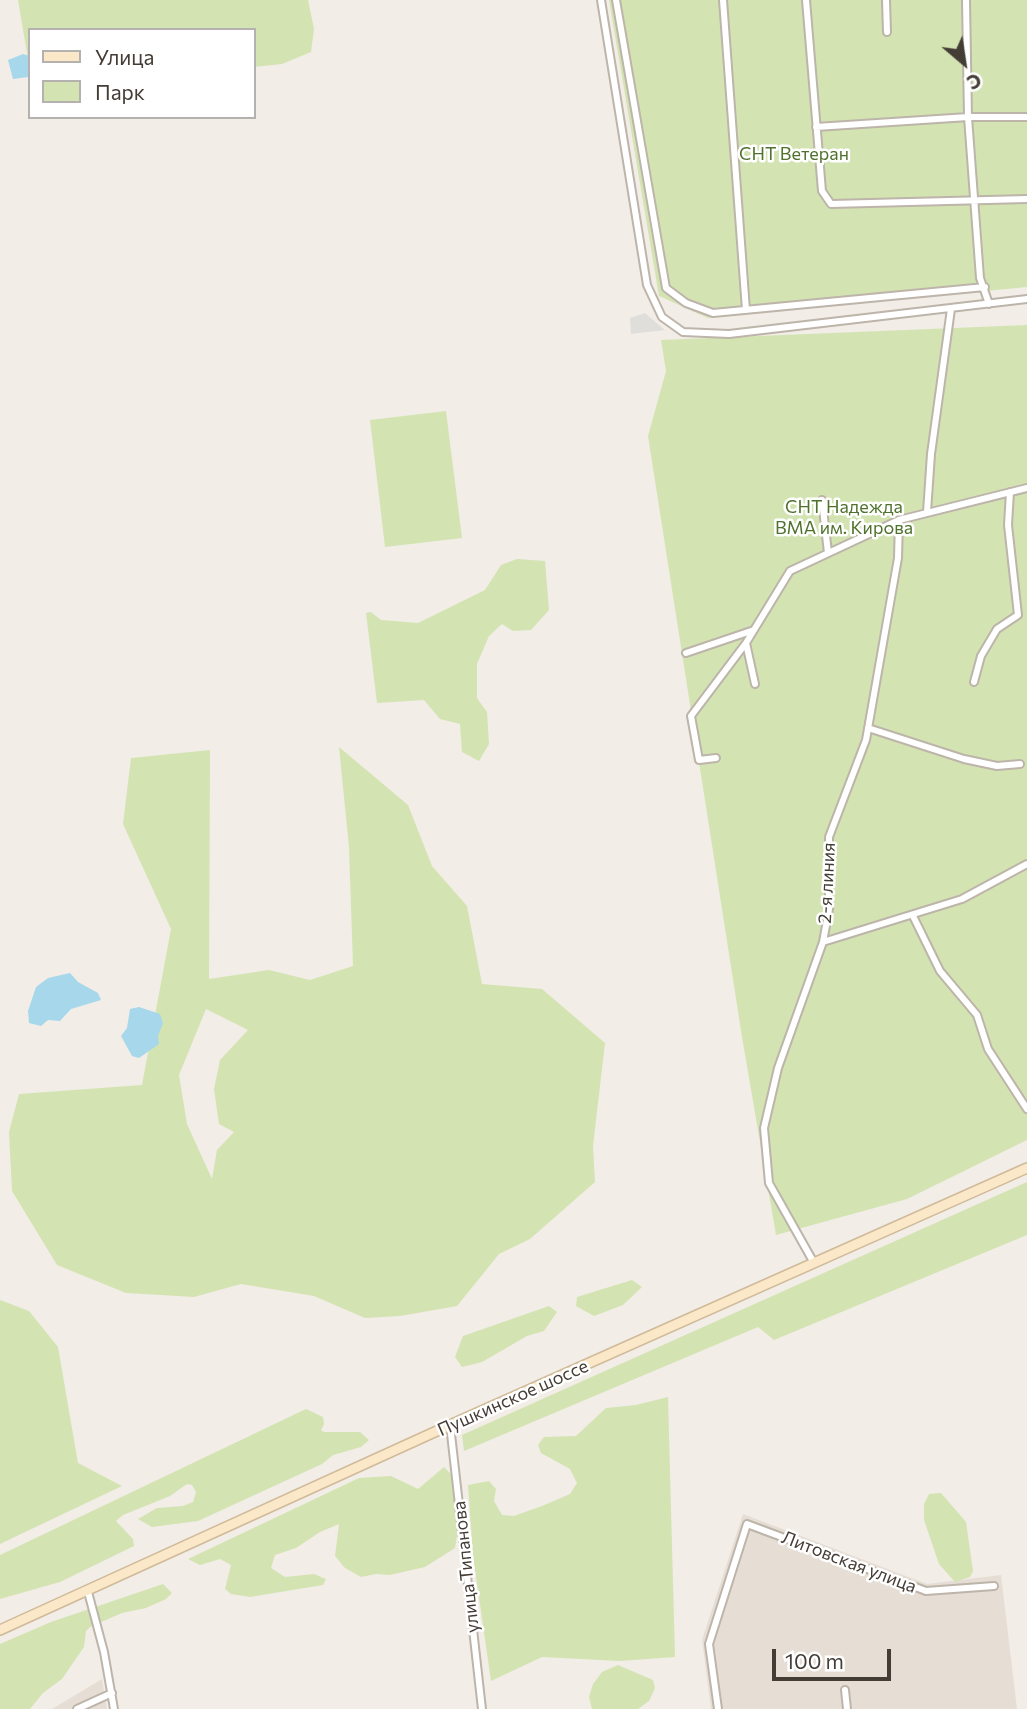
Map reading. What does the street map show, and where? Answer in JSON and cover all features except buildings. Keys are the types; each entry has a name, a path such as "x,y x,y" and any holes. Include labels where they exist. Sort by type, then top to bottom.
{"main road":[{"name":"Пушкинское шоссе","path":"0,1630 450,1424 1027,1168"}],"street":[{"path":"601,0 647,285 662,317 682,332 706,334 1027,299"},
{"path":"616,0 666,288 686,303 713,313 985,286"},
{"path":"723,0 746,310"},
{"path":"806,0 822,191 831,204 974,198 1027,199"},
{"path":"886,0 887,32"},
{"path":"966,0 968,117 980,278 985,286 989,304"},
{"path":"816,127 968,117 1027,117"},
{"path":"927,512 931,454 951,309"},
{"path":"716,758 699,760 691,716 746,643 790,571 899,520 1027,488"},
{"path":"974,682 981,656 997,629 1018,615 1008,525 1010,492"},
{"path":"822,500 828,553"},
{"name":"2-я линия","path":"814,1263 769,1183 764,1128 778,1068 823,942 829,909 831,825 868,729 898,558 899,520"},
{"path":"686,653 754,630"},
{"path":"746,643 755,684"},
{"path":"868,729 964,760 998,766 1020,764"},
{"path":"823,942 962,899 1027,864"},
{"path":"913,916 940,971 977,1015 988,1049 1027,1109"},
{"name":"улица Типанова","path":"450,1424 482,1709"},
{"name":"Литовская улица","path":"718,1709 709,1644 747,1524 926,1591 994,1586"},
{"path":"88,1592 114,1709"},
{"path":"845,1689 847,1709"},
{"path":"77,1709 112,1693"}],"shaded area":[{"path":"645,313 665,330 631,334 630,318"},
{"path":"743,1514 927,1584 1001,1575 1017,1709 711,1709 702,1640"},
{"path":"102,1679 107,1709 52,1709"}],"green space":[{"path":"18,0 308,0 314,29 311,52 282,64 256,67 256,28 28,28 28,59"},
{"name":"СНТ Ветеран","path":"609,0 1027,0 1027,287 708,318 659,296"},
{"name":"СНТ Надежда ВМА им. Кирова","path":"1027,325 1027,1140 907,1199 776,1235 742,1037 648,436 666,371 661,340"},
{"path":"446,411 462,538 385,547 370,420"},
{"path":"517,559 545,561 549,610 531,630 513,631 502,624 489,636 477,664 477,698 487,712 489,744 479,761 462,752 460,724 440,719 424,700 377,703 366,613 371,612 381,620 418,623 485,590 501,565"},
{"path":"339,747 408,805 432,866 467,906 482,984 542,989 605,1043 593,1146 595,1182 530,1239 499,1254 457,1306 400,1316 365,1318 314,1296 241,1284 194,1297 126,1293 57,1265 12,1191 9,1132 19,1094 142,1085 171,929 123,824 131,758 210,750 209,979 269,970 310,980 353,966 349,847","holes":["206,1009 248,1030 220,1060 214,1089 219,1124 234,1132 217,1150 212,1179 187,1124 179,1075"]},
{"path":"1027,1182 1027,1235 774,1340 758,1327 464,1451 462,1435"},
{"path":"632,1280 642,1287 623,1305 594,1316 576,1306 577,1297"},
{"path":"0,1300 29,1311 58,1347 78,1463 122,1486 0,1544"},
{"path":"549,1306 557,1312 544,1331 527,1336 482,1362 462,1367 455,1357 463,1336"},
{"path":"668,1397 675,1657 620,1661 542,1657 491,1681 473,1556 468,1485 489,1481 496,1489 494,1501 502,1515 514,1516 570,1494 577,1483 570,1469 541,1453 538,1445 544,1437 576,1436 606,1408 636,1405"},
{"path":"306,1409 323,1417 321,1430 324,1432 360,1432 369,1440 361,1447 333,1455 322,1464 198,1521 152,1527 138,1519 157,1508 183,1506 193,1502 196,1492 192,1485 187,1484 170,1496 123,1515 116,1521 133,1539 134,1546 60,1582 0,1599 0,1555"},
{"path":"444,1467 456,1479 458,1529 455,1548 425,1567 390,1575 361,1577 345,1568 335,1556 339,1524 320,1532 296,1548 275,1555 271,1568 285,1577 314,1574 326,1579 323,1585 250,1597 231,1594 225,1589 231,1565 220,1559 200,1565 188,1559 359,1478 391,1476 418,1489"},
{"path":"941,1493 966,1522 973,1571 970,1577 955,1582 939,1564 924,1520 924,1504 929,1494"},
{"path":"163,1584 172,1593 166,1599 90,1627 86,1631 84,1647 62,1679 43,1693 30,1709 0,1709 0,1644 51,1622"},
{"path":"618,1665 653,1680 655,1688 649,1701 638,1709 592,1709 589,1697 593,1684 602,1672"}],"water":[{"path":"23,54 28,55 28,77 13,79 8,60"},
{"path":"70,973 78,982 98,993 101,1000 71,1009 60,1021 48,1020 41,1026 29,1023 28,1011 36,987 48,978"},
{"path":"139,1007 160,1014 163,1023 158,1036 159,1044 139,1058 132,1056 121,1036 127,1028 130,1009"}]}
